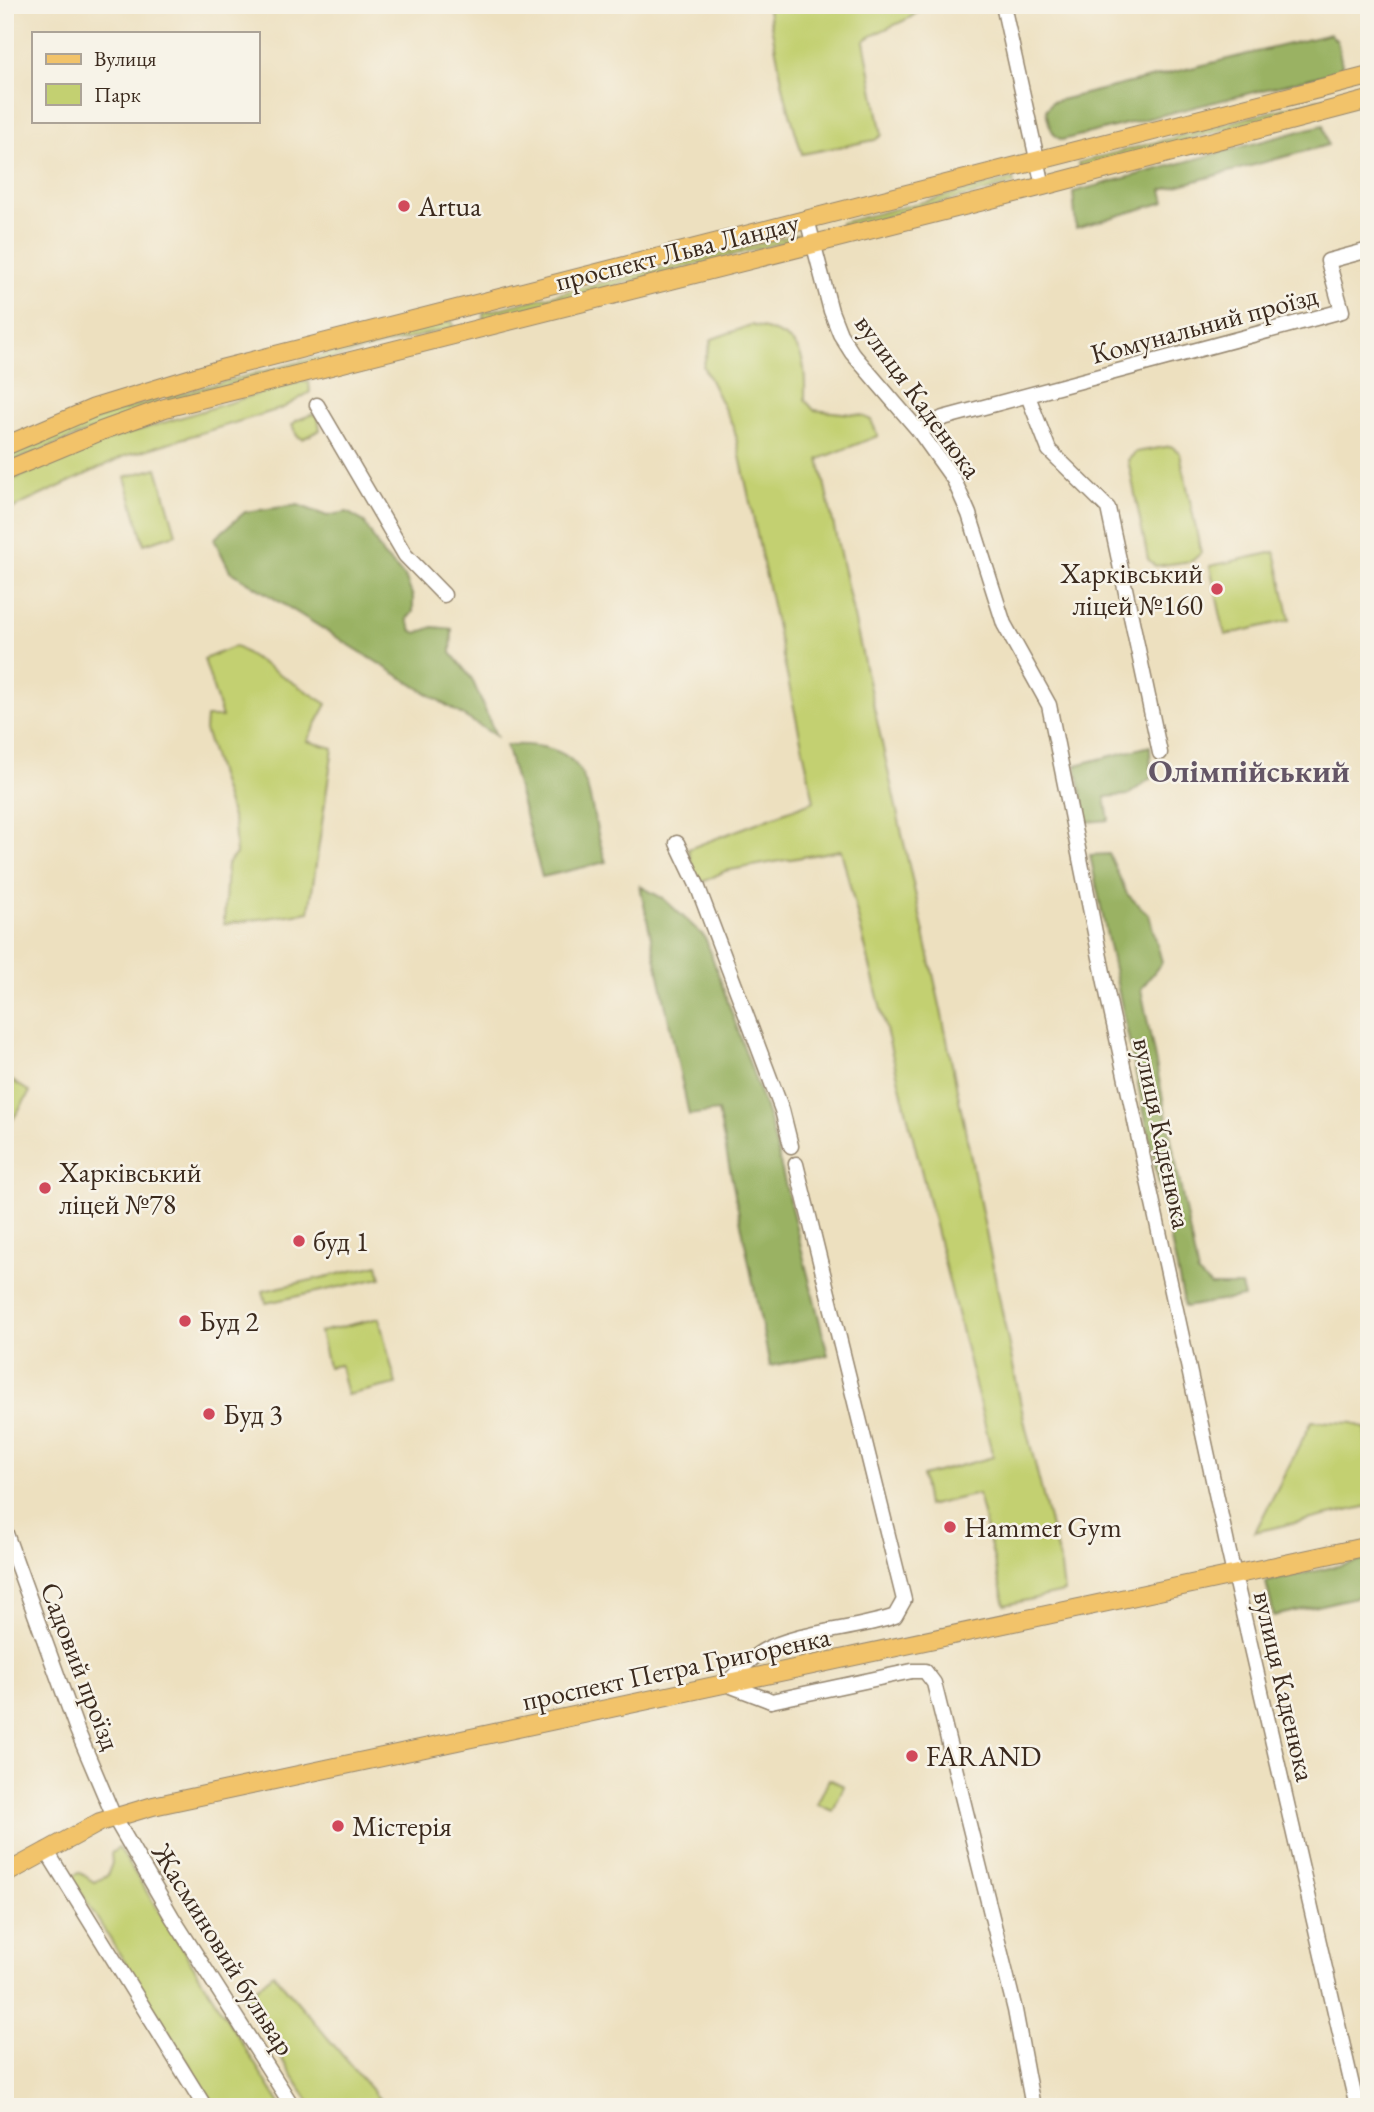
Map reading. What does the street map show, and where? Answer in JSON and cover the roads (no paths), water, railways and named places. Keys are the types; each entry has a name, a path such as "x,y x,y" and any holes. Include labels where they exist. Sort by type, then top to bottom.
{"main road":[{"name":"проспект Льва Ландау","path":"5,446 148,389 1369,76"},
{"name":"проспект Льва Ландау","path":"5,471 101,430 165,408 1043,186 1369,100"},
{"path":"465,307 472,330"},
{"name":"проспект Петра Григоренка","path":"5,1874 46,1850 114,1817 268,1780 1369,1546"}],"street":[{"path":"1003,5 1043,186"},
{"name":"вулиця Каденюка","path":"807,219 840,334 852,353 919,431 958,488 1004,624 1051,710 1103,972 1234,1576 1357,2107"},
{"name":"Комунальний проїзд","path":"1028,396 1342,311 1328,261 1369,250"},
{"path":"919,431 943,418 1028,396 1049,450 1108,508 1160,753"},
{"path":"317,405 405,555 444,595"},
{"path":"677,843 697,885 782,1110 791,1146"},
{"path":"796,1164 904,1600 895,1616 870,1625 776,1644 760,1653 726,1684 771,1701 912,1671 925,1671 934,1683 1014,2010 1033,2107"},
{"name":"Садовий проїзд","path":"5,1531 77,1730 114,1817"},
{"path":"760,1653 756,1664 760,1691 771,1701"},
{"name":"Жасминовий бульвар","path":"114,1817 172,1917 292,2107"},
{"path":"46,1850 205,2107"}],"place":[{"name":"Artua","path":"404,206"},
{"name":"Харківський ліцей №160","path":"1217,589"},
{"name":"Харківський ліцей №78","path":"45,1188"},
{"name":"буд 1","path":"299,1241"},
{"name":"Буд 2","path":"185,1321"},
{"name":"Буд 3","path":"209,1414"},
{"name":"Hammer Gym","path":"950,1527"},
{"name":"FARAND","path":"912,1756"},
{"name":"Містерія","path":"338,1826"}],"district":[{"name":"Олімпійський","path":"1249,771"}]}
